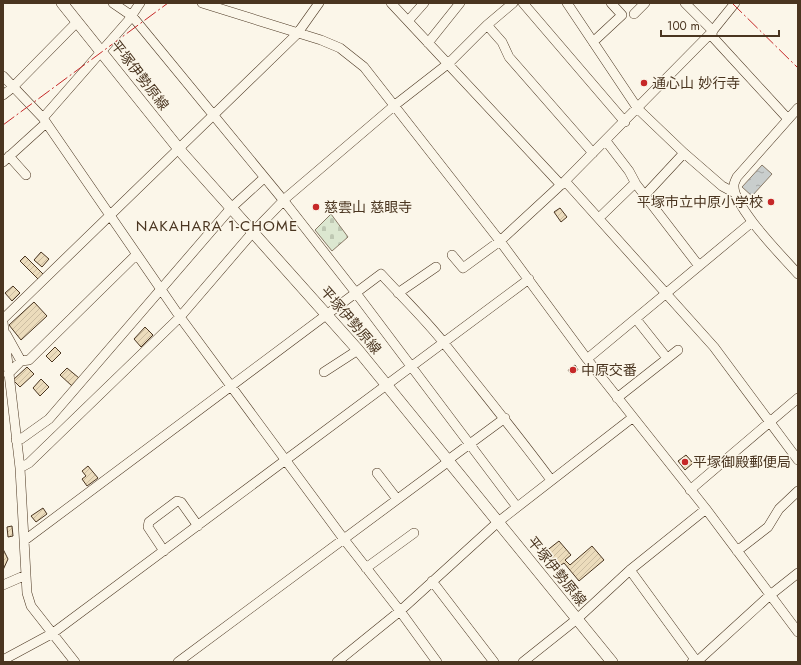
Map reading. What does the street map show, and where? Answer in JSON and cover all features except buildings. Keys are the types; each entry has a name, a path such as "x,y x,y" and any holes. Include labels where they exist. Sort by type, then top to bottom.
{"main road":[{"name":"平塚伊勢原線","path":"62,3 180,150 358,350 577,619 607,660"}],"street":[{"path":"113,3 132,16 284,201 356,293 517,507"},
{"path":"26,175 6,159 44,120 132,16 140,3"},
{"path":"202,3 297,34 321,40 340,48 372,76 529,279 632,418 706,509 798,632"},
{"path":"3,324 109,216 180,150 297,34 319,3"},
{"path":"392,3 563,183 599,218 667,293 714,347 798,460"},
{"path":"408,21 424,3"},
{"path":"428,42 460,3"},
{"path":"20,468 29,463 180,317 253,232 284,201 395,105 449,63 487,25 514,3"},
{"path":"523,3 625,122"},
{"path":"593,42 622,15 611,3"},
{"path":"634,14 645,3"},
{"path":"684,3 788,119"},
{"path":"452,255 463,268 500,241 563,183 638,109 711,32 735,3"},
{"path":"572,5 593,42 638,109 684,153 722,186 735,193"},
{"path":"3,95 12,88 77,22"},
{"path":"487,25 502,42 509,57 593,153"},
{"path":"3,76 12,88 44,120 180,317 343,538 400,611 437,662"},
{"path":"798,108 738,177 734,185 735,193 752,222 798,274"},
{"path":"606,140 629,171 635,183 699,266"},
{"path":"645,195 684,153"},
{"path":"16,440 22,439 49,419 231,208 264,178"},
{"path":"599,218 635,183"},
{"path":"588,359 752,222"},
{"path":"8,374 21,361 29,360 136,255"},
{"path":"398,293 436,267"},
{"path":"25,540 381,274 444,343 465,371 505,418 551,480"},
{"path":"3,660 53,633 529,279"},
{"path":"636,319 667,358"},
{"path":"3,324 21,361"},
{"path":"3,324 20,468 27,593 31,606 40,620 53,633 75,662"},
{"path":"324,372 358,350"},
{"path":"617,398 678,350"},
{"path":"690,490 798,398"},
{"path":"178,662 505,418"},
{"path":"337,662 400,611 498,522 632,418"},
{"path":"377,473 397,499"},
{"path":"737,551 768,527 779,509 798,491"},
{"path":"164,551 148,527 149,522 177,501 181,502 198,526"},
{"path":"523,662 577,619 630,570 706,509"},
{"path":"366,568 414,533"},
{"path":"630,570 695,662 798,573"},
{"path":"3,585 26,575"},
{"path":"432,581 494,662"}],"green space":[{"path":"331,214 348,237 332,251 315,230"}],"water":[{"path":"762,165 772,174 752,196 742,187"}],"power":[{"path":"3,125 168,3"},
{"path":"732,3 798,68"}],"place":[{"name":"通心山 妙行寺","path":"644,83"},
{"name":"平塚市立中原小学校","path":"771,202"},
{"name":"慈雲山 慈眼寺","path":"316,207"},
{"name":"中原交番","path":"573,370"},
{"name":"平塚御殿郵便局","path":"685,462"}],"district":[{"name":"NAKAHARA 1-CHOME","path":"217,226"}]}
